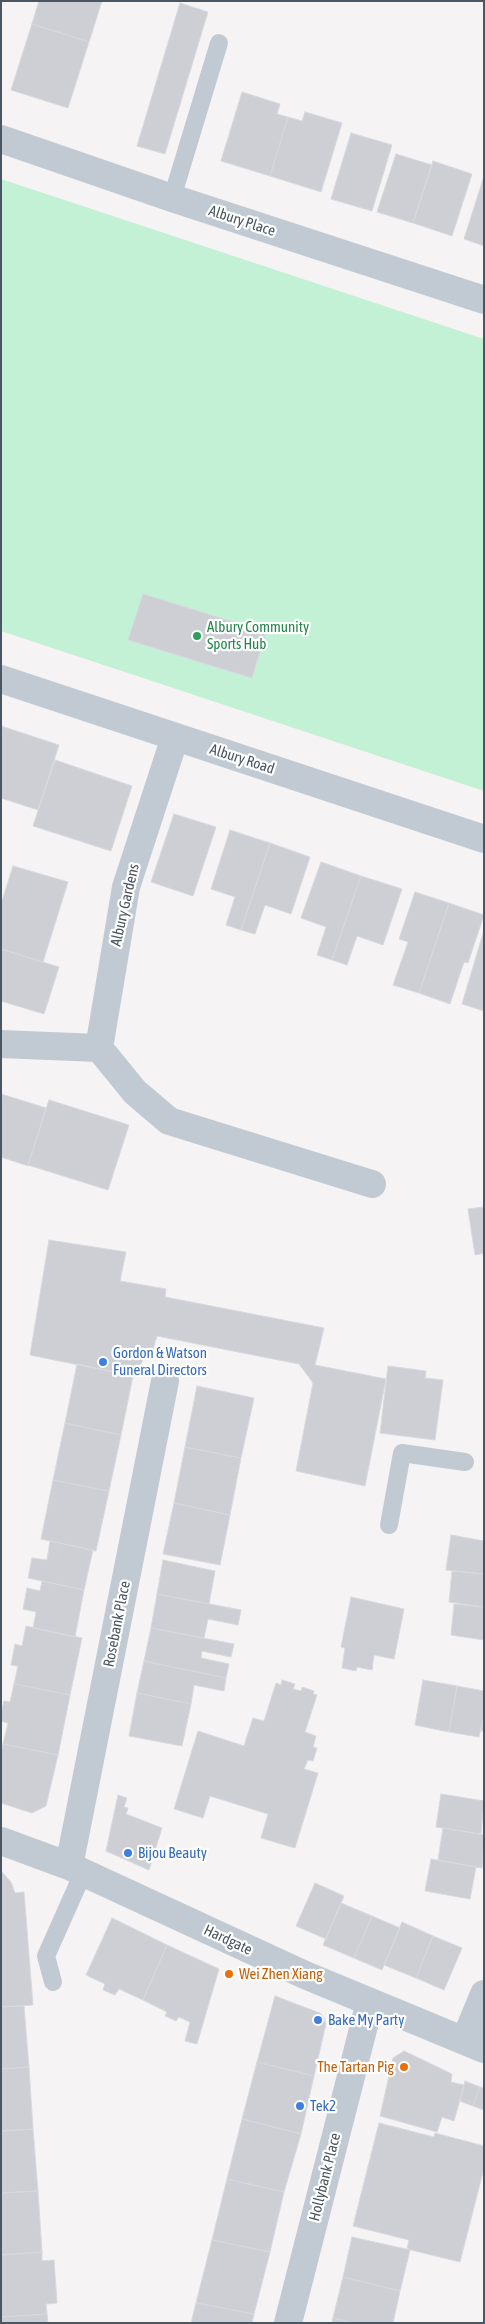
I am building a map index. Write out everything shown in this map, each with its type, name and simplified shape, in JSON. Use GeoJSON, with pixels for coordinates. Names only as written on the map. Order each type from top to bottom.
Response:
{"type":"FeatureCollection","features":[{"type":"Feature","properties":{"kind":"street","name":"Albury Place"},"geometry":{"type":"LineString","coordinates":[[1,139],[172,198],[484,300]]}},
{"type":"Feature","properties":{"kind":"street","name":"Albury Road"},"geometry":{"type":"LineString","coordinates":[[1,679],[484,839]]}},
{"type":"Feature","properties":{"kind":"street","name":"Albury Gardens"},"geometry":{"type":"LineString","coordinates":[[99,1048],[126,887],[174,737]]}},
{"type":"Feature","properties":{"kind":"street"},"geometry":{"type":"LineString","coordinates":[[1,1044],[99,1048],[136,1092],[169,1120],[372,1184]]}},
{"type":"Feature","properties":{"kind":"street","name":"Rosebank Place"},"geometry":{"type":"LineString","coordinates":[[76,1869],[165,1381]]}},
{"type":"Feature","properties":{"kind":"street","name":"Hardgate"},"geometry":{"type":"LineString","coordinates":[[1,1841],[76,1869],[304,1975],[474,2044]]}},
{"type":"Feature","properties":{"kind":"street"},"geometry":{"type":"LineString","coordinates":[[474,2044],[484,1994]]}},
{"type":"Feature","properties":{"kind":"street","name":"Hollybank Place"},"geometry":{"type":"LineString","coordinates":[[288,2323],[370,2002]]}},
{"type":"Feature","properties":{"kind":"lane"},"geometry":{"type":"LineString","coordinates":[[172,198],[219,43]]}},
{"type":"Feature","properties":{"kind":"lane"},"geometry":{"type":"LineString","coordinates":[[389,1525],[402,1453],[465,1462]]}},
{"type":"Feature","properties":{"kind":"lane"},"geometry":{"type":"LineString","coordinates":[[53,1982],[46,1956],[76,1869]]}},
{"type":"Feature","properties":{"kind":"green space"},"geometry":{"type":"Polygon","coordinates":[[[1,179],[484,339],[484,791],[1,631],[1,179]]]}},
{"type":"Feature","properties":{"kind":"building"},"geometry":{"type":"Polygon","coordinates":[[[39,1],[102,1],[89,42],[32,24],[39,1]]]}},
{"type":"Feature","properties":{"kind":"building"},"geometry":{"type":"Polygon","coordinates":[[[180,3],[208,12],[165,154],[137,146],[180,3]]]}},
{"type":"Feature","properties":{"kind":"building"},"geometry":{"type":"Polygon","coordinates":[[[32,24],[89,42],[68,108],[11,90],[32,24]]]}},
{"type":"Feature","properties":{"kind":"building"},"geometry":{"type":"Polygon","coordinates":[[[242,92],[280,104],[277,114],[288,117],[270,176],[221,161],[242,92]]]}},
{"type":"Feature","properties":{"kind":"building"},"geometry":{"type":"Polygon","coordinates":[[[305,112],[342,123],[321,192],[270,176],[288,117],[302,121],[305,112]]]}},
{"type":"Feature","properties":{"kind":"building"},"geometry":{"type":"Polygon","coordinates":[[[351,133],[392,145],[372,211],[331,199],[351,133]]]}},
{"type":"Feature","properties":{"kind":"building"},"geometry":{"type":"Polygon","coordinates":[[[396,154],[432,165],[413,223],[377,212],[396,154]]]}},
{"type":"Feature","properties":{"kind":"building"},"geometry":{"type":"Polygon","coordinates":[[[433,161],[472,174],[452,236],[413,223],[433,161]]]}},
{"type":"Feature","properties":{"kind":"building"},"geometry":{"type":"Polygon","coordinates":[[[484,176],[484,246],[464,239],[484,176]]]}},
{"type":"Feature","properties":{"kind":"building","name":"Albury Community Sports Hub"},"geometry":{"type":"Polygon","coordinates":[[[143,594],[266,632],[252,678],[128,640],[143,594]]]}},
{"type":"Feature","properties":{"kind":"building"},"geometry":{"type":"Polygon","coordinates":[[[1,726],[59,745],[38,810],[1,798],[1,726]]]}},
{"type":"Feature","properties":{"kind":"building"},"geometry":{"type":"Polygon","coordinates":[[[55,760],[132,786],[111,851],[33,826],[55,760]]]}},
{"type":"Feature","properties":{"kind":"building"},"geometry":{"type":"Polygon","coordinates":[[[174,814],[216,827],[193,896],[151,882],[174,814]]]}},
{"type":"Feature","properties":{"kind":"building"},"geometry":{"type":"Polygon","coordinates":[[[230,830],[270,843],[241,930],[226,925],[235,897],[211,889],[230,830]]]}},
{"type":"Feature","properties":{"kind":"building"},"geometry":{"type":"Polygon","coordinates":[[[270,843],[310,857],[291,914],[265,905],[255,934],[241,930],[270,843]]]}},
{"type":"Feature","properties":{"kind":"building"},"geometry":{"type":"Polygon","coordinates":[[[321,862],[361,876],[332,960],[317,955],[326,927],[301,918],[321,862]]]}},
{"type":"Feature","properties":{"kind":"building"},"geometry":{"type":"Polygon","coordinates":[[[13,866],[68,882],[43,962],[1,949],[1,904],[13,866]]]}},
{"type":"Feature","properties":{"kind":"building"},"geometry":{"type":"Polygon","coordinates":[[[361,876],[402,889],[383,945],[357,936],[347,965],[332,960],[361,876]]]}},
{"type":"Feature","properties":{"kind":"building"},"geometry":{"type":"Polygon","coordinates":[[[415,892],[449,903],[419,993],[393,985],[408,942],[399,939],[415,892]]]}},
{"type":"Feature","properties":{"kind":"building"},"geometry":{"type":"Polygon","coordinates":[[[449,903],[484,915],[468,963],[464,962],[450,1004],[419,993],[449,903]]]}},
{"type":"Feature","properties":{"kind":"building"},"geometry":{"type":"Polygon","coordinates":[[[484,930],[484,1011],[462,1004],[484,930]]]}},
{"type":"Feature","properties":{"kind":"building"},"geometry":{"type":"Polygon","coordinates":[[[1,949],[59,967],[44,1014],[1,1001],[1,949]]]}},
{"type":"Feature","properties":{"kind":"building"},"geometry":{"type":"Polygon","coordinates":[[[1,1094],[46,1108],[28,1166],[1,1157],[1,1094]]]}},
{"type":"Feature","properties":{"kind":"building"},"geometry":{"type":"Polygon","coordinates":[[[49,1100],[129,1125],[108,1190],[28,1165],[49,1100]]]}},
{"type":"Feature","properties":{"kind":"building"},"geometry":{"type":"Polygon","coordinates":[[[484,1207],[484,1253],[475,1255],[468,1209],[484,1207]]]}},
{"type":"Feature","properties":{"kind":"building","name":"Gordon & Watson Funeral Directors"},"geometry":{"type":"Polygon","coordinates":[[[49,1240],[126,1252],[120,1281],[166,1289],[165,1297],[324,1328],[315,1365],[386,1379],[365,1486],[296,1471],[313,1383],[299,1364],[157,1336],[150,1359],[145,1357],[133,1376],[30,1355],[49,1240]]]}},
{"type":"Feature","properties":{"kind":"building"},"geometry":{"type":"Polygon","coordinates":[[[77,1364],[133,1376],[121,1435],[65,1423],[77,1364]]]}},
{"type":"Feature","properties":{"kind":"building"},"geometry":{"type":"Polygon","coordinates":[[[388,1366],[426,1371],[425,1378],[443,1380],[435,1440],[380,1433],[388,1366]]]}},
{"type":"Feature","properties":{"kind":"building"},"geometry":{"type":"Polygon","coordinates":[[[197,1386],[254,1398],[241,1458],[185,1447],[197,1386]]]}},
{"type":"Feature","properties":{"kind":"building"},"geometry":{"type":"Polygon","coordinates":[[[65,1423],[121,1435],[109,1491],[53,1480],[65,1423]]]}},
{"type":"Feature","properties":{"kind":"building"},"geometry":{"type":"Polygon","coordinates":[[[185,1447],[241,1458],[230,1515],[174,1503],[185,1447]]]}},
{"type":"Feature","properties":{"kind":"building"},"geometry":{"type":"Polygon","coordinates":[[[53,1480],[109,1491],[96,1551],[41,1539],[53,1480]]]}},
{"type":"Feature","properties":{"kind":"building"},"geometry":{"type":"Polygon","coordinates":[[[174,1503],[230,1515],[220,1565],[163,1554],[174,1503]]]}},
{"type":"Feature","properties":{"kind":"building"},"geometry":{"type":"Polygon","coordinates":[[[451,1535],[484,1541],[484,1574],[446,1570],[451,1535]]]}},
{"type":"Feature","properties":{"kind":"building"},"geometry":{"type":"Polygon","coordinates":[[[50,1541],[93,1550],[84,1590],[28,1578],[32,1558],[47,1560],[50,1541]]]}},
{"type":"Feature","properties":{"kind":"building"},"geometry":{"type":"Polygon","coordinates":[[[163,1560],[215,1571],[209,1604],[157,1594],[163,1560]]]}},
{"type":"Feature","properties":{"kind":"building"},"geometry":{"type":"Polygon","coordinates":[[[452,1571],[484,1574],[484,1607],[449,1602],[452,1571]]]}},
{"type":"Feature","properties":{"kind":"building"},"geometry":{"type":"Polygon","coordinates":[[[42,1581],[84,1590],[75,1637],[33,1628],[36,1612],[23,1609],[27,1588],[40,1591],[42,1581]]]}},
{"type":"Feature","properties":{"kind":"building"},"geometry":{"type":"Polygon","coordinates":[[[157,1594],[241,1610],[238,1625],[208,1619],[204,1638],[151,1628],[157,1594]]]}},
{"type":"Feature","properties":{"kind":"building"},"geometry":{"type":"Polygon","coordinates":[[[351,1597],[404,1609],[394,1659],[374,1655],[372,1670],[357,1667],[356,1671],[342,1668],[345,1648],[341,1647],[351,1597]]]}},
{"type":"Feature","properties":{"kind":"building"},"geometry":{"type":"Polygon","coordinates":[[[454,1604],[484,1607],[484,1640],[451,1635],[454,1604]]]}},
{"type":"Feature","properties":{"kind":"building"},"geometry":{"type":"Polygon","coordinates":[[[26,1626],[82,1638],[70,1695],[14,1684],[18,1666],[11,1665],[15,1644],[22,1646],[26,1626]]]}},
{"type":"Feature","properties":{"kind":"building"},"geometry":{"type":"Polygon","coordinates":[[[151,1628],[234,1644],[231,1657],[202,1651],[201,1658],[229,1664],[226,1678],[144,1661],[151,1628]]]}},
{"type":"Feature","properties":{"kind":"building"},"geometry":{"type":"Polygon","coordinates":[[[144,1661],[226,1678],[224,1691],[194,1685],[191,1704],[137,1693],[144,1661]]]}},
{"type":"Feature","properties":{"kind":"building"},"geometry":{"type":"Polygon","coordinates":[[[282,1680],[295,1684],[293,1689],[301,1691],[302,1687],[314,1691],[313,1694],[317,1695],[305,1732],[316,1736],[313,1747],[317,1748],[313,1761],[308,1760],[304,1769],[318,1773],[295,1848],[261,1838],[268,1814],[210,1796],[203,1818],[174,1809],[198,1731],[244,1746],[253,1718],[264,1721],[276,1683],[281,1685],[282,1680]]]}},
{"type":"Feature","properties":{"kind":"building"},"geometry":{"type":"Polygon","coordinates":[[[423,1680],[457,1686],[449,1732],[415,1725],[423,1680]]]}},
{"type":"Feature","properties":{"kind":"building"},"geometry":{"type":"Polygon","coordinates":[[[14,1684],[70,1695],[58,1755],[3,1744],[8,1723],[1,1721],[1,1714],[4,1701],[10,1702],[14,1684]]]}},
{"type":"Feature","properties":{"kind":"building"},"geometry":{"type":"Polygon","coordinates":[[[457,1686],[484,1691],[484,1715],[479,1737],[449,1732],[457,1686]]]}},
{"type":"Feature","properties":{"kind":"building"},"geometry":{"type":"Polygon","coordinates":[[[137,1693],[191,1704],[182,1746],[129,1736],[137,1693]]]}},
{"type":"Feature","properties":{"kind":"building"},"geometry":{"type":"Polygon","coordinates":[[[484,1715],[484,1731],[481,1731],[484,1715]]]}},
{"type":"Feature","properties":{"kind":"building"},"geometry":{"type":"Polygon","coordinates":[[[3,1744],[58,1755],[46,1806],[32,1813],[1,1803],[1,1750],[3,1744]]]}},
{"type":"Feature","properties":{"kind":"building"},"geometry":{"type":"Polygon","coordinates":[[[441,1794],[484,1801],[481,1834],[436,1827],[441,1794]]]}},
{"type":"Feature","properties":{"kind":"building"},"geometry":{"type":"Polygon","coordinates":[[[118,1795],[127,1798],[124,1807],[128,1808],[126,1814],[162,1828],[149,1870],[106,1851],[118,1795]]]}},
{"type":"Feature","properties":{"kind":"building"},"geometry":{"type":"Polygon","coordinates":[[[443,1828],[484,1835],[482,1868],[438,1860],[443,1828]]]}},
{"type":"Feature","properties":{"kind":"building"},"geometry":{"type":"Polygon","coordinates":[[[431,1859],[476,1867],[470,1899],[425,1891],[431,1859]]]}},
{"type":"Feature","properties":{"kind":"building"},"geometry":{"type":"Polygon","coordinates":[[[1,1871],[11,1882],[15,1893],[24,1892],[33,2005],[1,2007],[1,1871]]]}},
{"type":"Feature","properties":{"kind":"building"},"geometry":{"type":"Polygon","coordinates":[[[315,1883],[344,1896],[326,1939],[296,1926],[315,1883]]]}},
{"type":"Feature","properties":{"kind":"building"},"geometry":{"type":"Polygon","coordinates":[[[341,1903],[372,1916],[354,1958],[323,1945],[341,1903]]]}},
{"type":"Feature","properties":{"kind":"building"},"geometry":{"type":"Polygon","coordinates":[[[372,1916],[400,1928],[382,1970],[354,1958],[372,1916]]]}},
{"type":"Feature","properties":{"kind":"building"},"geometry":{"type":"Polygon","coordinates":[[[112,1918],[167,1945],[143,2000],[119,1989],[115,1995],[103,1990],[105,1984],[86,1975],[112,1918]]]}},
{"type":"Feature","properties":{"kind":"building"},"geometry":{"type":"Polygon","coordinates":[[[402,1922],[433,1936],[416,1978],[384,1965],[402,1922]]]}},
{"type":"Feature","properties":{"kind":"building"},"geometry":{"type":"Polygon","coordinates":[[[433,1936],[462,1948],[444,1990],[416,1978],[433,1936]]]}},
{"type":"Feature","properties":{"kind":"building"},"geometry":{"type":"Polygon","coordinates":[[[167,1945],[219,1969],[197,2044],[185,2041],[190,2022],[179,2017],[176,2021],[165,2016],[167,2012],[143,2000],[167,1945]]]}},
{"type":"Feature","properties":{"kind":"building"},"geometry":{"type":"Polygon","coordinates":[[[275,1996],[320,2013],[324,2018],[326,2024],[314,2076],[257,2062],[275,1996]]]}},
{"type":"Feature","properties":{"kind":"building"},"geometry":{"type":"Polygon","coordinates":[[[24,2006],[29,2067],[1,2069],[1,2007],[24,2006]]]}},
{"type":"Feature","properties":{"kind":"building"},"geometry":{"type":"Polygon","coordinates":[[[404,2051],[452,2074],[451,2082],[464,2085],[454,2121],[442,2117],[437,2132],[380,2116],[393,2058],[404,2051]]]}},
{"type":"Feature","properties":{"kind":"building"},"geometry":{"type":"Polygon","coordinates":[[[257,2062],[314,2076],[301,2134],[242,2119],[257,2062]]]}},
{"type":"Feature","properties":{"kind":"building"},"geometry":{"type":"Polygon","coordinates":[[[29,2067],[33,2129],[1,2131],[1,2069],[29,2067]]]}},
{"type":"Feature","properties":{"kind":"building"},"geometry":{"type":"Polygon","coordinates":[[[465,2081],[480,2087],[473,2106],[460,2101],[465,2081]]]}},
{"type":"Feature","properties":{"kind":"building"},"geometry":{"type":"Polygon","coordinates":[[[480,2087],[484,2088],[484,2110],[473,2106],[480,2087]]]}},
{"type":"Feature","properties":{"kind":"building"},"geometry":{"type":"Polygon","coordinates":[[[242,2119],[301,2134],[284,2192],[227,2179],[242,2119]]]}},
{"type":"Feature","properties":{"kind":"building"},"geometry":{"type":"Polygon","coordinates":[[[379,2123],[434,2137],[435,2133],[484,2146],[484,2168],[460,2262],[407,2249],[409,2240],[353,2226],[379,2123]]]}},
{"type":"Feature","properties":{"kind":"building"},"geometry":{"type":"Polygon","coordinates":[[[33,2129],[38,2191],[1,2193],[1,2131],[33,2129]]]}},
{"type":"Feature","properties":{"kind":"building"},"geometry":{"type":"Polygon","coordinates":[[[227,2179],[284,2192],[270,2252],[212,2240],[227,2179]]]}},
{"type":"Feature","properties":{"kind":"building"},"geometry":{"type":"Polygon","coordinates":[[[38,2191],[42,2252],[1,2255],[1,2193],[38,2191]]]}},
{"type":"Feature","properties":{"kind":"building"},"geometry":{"type":"Polygon","coordinates":[[[352,2237],[410,2250],[400,2291],[343,2277],[352,2237]]]}},
{"type":"Feature","properties":{"kind":"building"},"geometry":{"type":"Polygon","coordinates":[[[212,2240],[270,2252],[254,2314],[196,2303],[212,2240]]]}},
{"type":"Feature","properties":{"kind":"building"},"geometry":{"type":"Polygon","coordinates":[[[42,2252],[42,2261],[54,2260],[57,2303],[46,2304],[47,2314],[1,2317],[1,2255],[42,2252]]]}},
{"type":"Feature","properties":{"kind":"building"},"geometry":{"type":"Polygon","coordinates":[[[343,2277],[400,2291],[393,2323],[352,2323],[333,2318],[343,2277]]]}},
{"type":"Feature","properties":{"kind":"building"},"geometry":{"type":"Polygon","coordinates":[[[196,2303],[254,2314],[252,2323],[191,2323],[196,2303]]]}},
{"type":"Feature","properties":{"kind":"building"},"geometry":{"type":"Polygon","coordinates":[[[47,2314],[48,2323],[1,2323],[1,2317],[47,2314]]]}},
{"type":"Feature","properties":{"kind":"building"},"geometry":{"type":"Polygon","coordinates":[[[333,2318],[352,2323],[332,2323],[333,2318]]]}},
{"type":"Feature","properties":{"kind":"place","name":"Albury Community Sports Hub"},"geometry":{"type":"Point","coordinates":[197,636]}},
{"type":"Feature","properties":{"kind":"place","name":"Gordon & Watson Funeral Directors"},"geometry":{"type":"Point","coordinates":[103,1362]}},
{"type":"Feature","properties":{"kind":"place","name":"Bijou Beauty"},"geometry":{"type":"Point","coordinates":[128,1853]}},
{"type":"Feature","properties":{"kind":"place","name":"Wei Zhen Xiang"},"geometry":{"type":"Point","coordinates":[229,1974]}},
{"type":"Feature","properties":{"kind":"place","name":"Bake My Party"},"geometry":{"type":"Point","coordinates":[318,2020]}},
{"type":"Feature","properties":{"kind":"place","name":"The Tartan Pig"},"geometry":{"type":"Point","coordinates":[404,2067]}},
{"type":"Feature","properties":{"kind":"place","name":"Tek2"},"geometry":{"type":"Point","coordinates":[300,2106]}}]}
